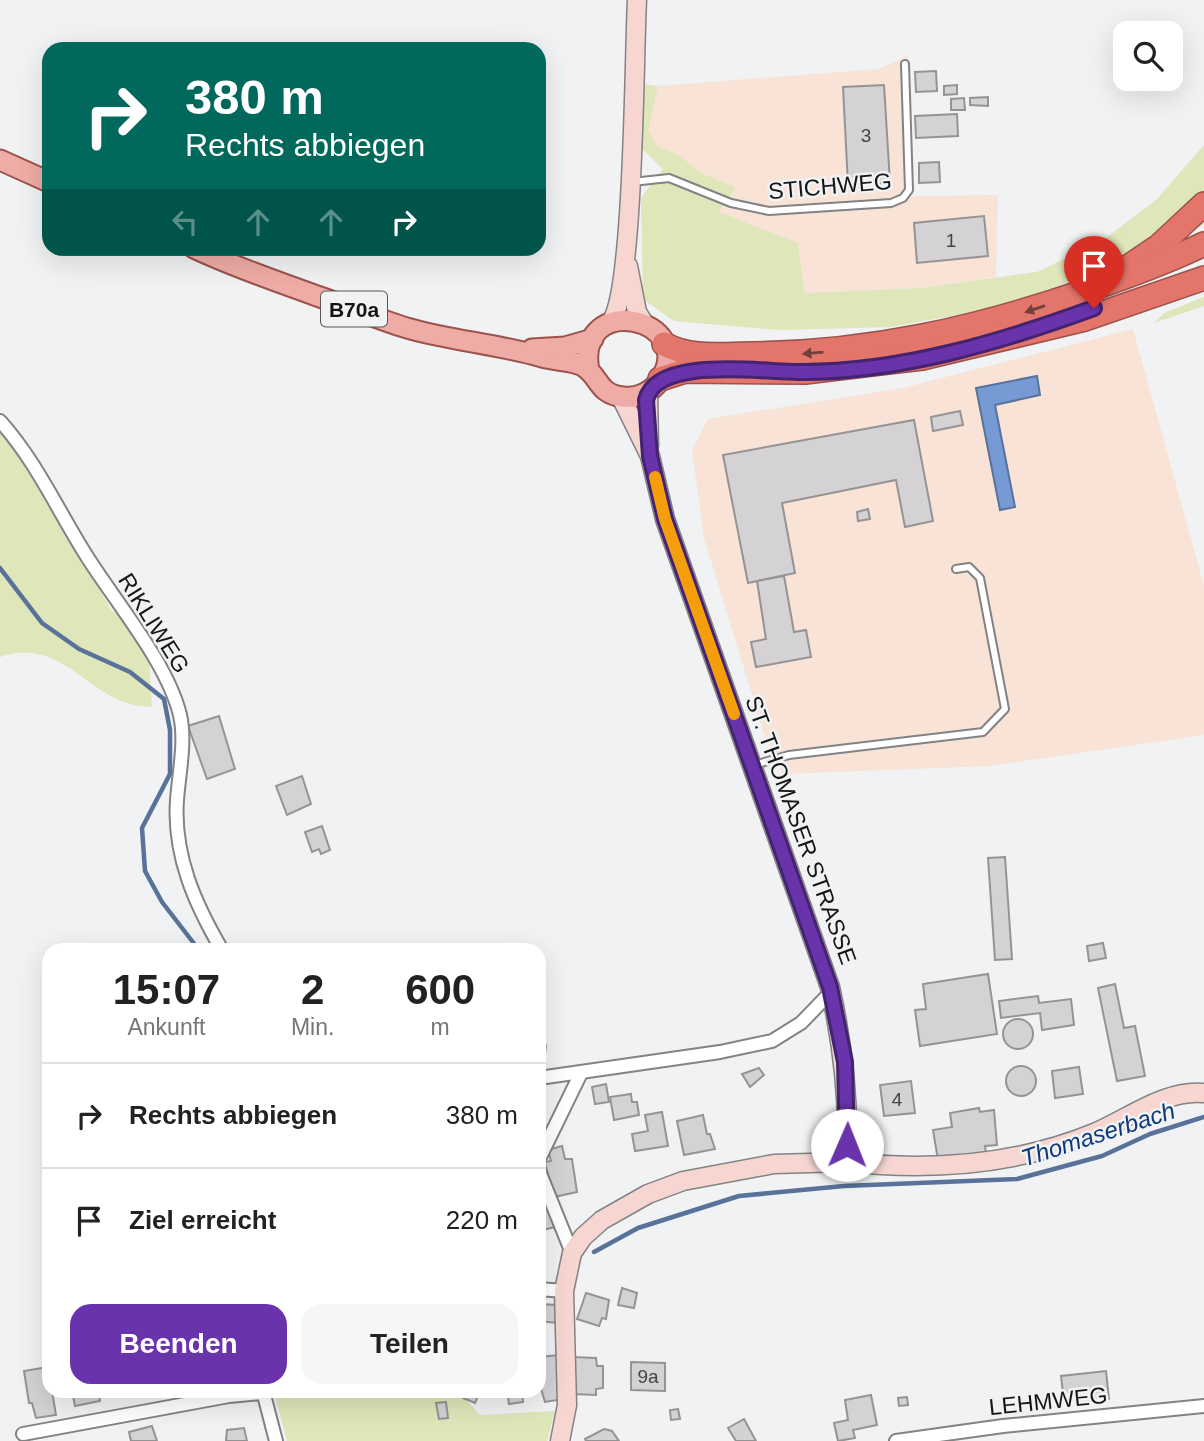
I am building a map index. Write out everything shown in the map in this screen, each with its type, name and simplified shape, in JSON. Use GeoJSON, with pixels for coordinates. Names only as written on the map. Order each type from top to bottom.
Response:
{"type":"FeatureCollection","features":[{"type":"Feature","properties":{"kind":"highway"},"geometry":{"type":"LineString","coordinates":[[1100,286],[1159,246],[1204,204]]}},
{"type":"Feature","properties":{"kind":"highway"},"geometry":{"type":"LineString","coordinates":[[664,344],[691,355],[807,354],[880,345],[1009,317],[1163,264],[1204,244]]}},
{"type":"Feature","properties":{"kind":"highway"},"geometry":{"type":"LineString","coordinates":[[1025,334],[1204,262]]}},
{"type":"Feature","properties":{"kind":"highway"},"geometry":{"type":"LineString","coordinates":[[654,385],[685,371],[806,372],[922,358],[1085,319],[1204,278]]}},
{"type":"Feature","properties":{"kind":"main road"},"geometry":{"type":"LineString","coordinates":[[521,350],[565,346],[593,339],[619,312],[626,259],[637,0]]}},
{"type":"Feature","properties":{"kind":"main road"},"geometry":{"type":"LineString","coordinates":[[0,160],[42,179]]}},
{"type":"Feature","properties":{"kind":"main road","name":"B70a"},"geometry":{"type":"LineString","coordinates":[[215,256],[406,328],[465,342],[521,350]]}},
{"type":"Feature","properties":{"kind":"main road"},"geometry":{"type":"LineString","coordinates":[[521,350],[581,365],[590,371],[605,391],[621,397],[635,397],[654,385],[666,362],[664,344],[637,312],[626,259]]}},
{"type":"Feature","properties":{"kind":"main road"},"geometry":{"type":"LineString","coordinates":[[611,322],[632,319],[643,322]]}},
{"type":"Feature","properties":{"kind":"main road"},"geometry":{"type":"LineString","coordinates":[[590,371],[587,360],[593,339]]}},
{"type":"Feature","properties":{"kind":"main road","name":"ST. THOMASER STRASSE"},"geometry":{"type":"LineString","coordinates":[[654,385],[646,400],[650,456],[665,519],[831,992],[845,1062],[848,1129],[846,1162]]}},
{"type":"Feature","properties":{"kind":"main road","name":"ST. THOMASER STRASSE"},"geometry":{"type":"LineString","coordinates":[[621,397],[650,456]]}},
{"type":"Feature","properties":{"kind":"main road"},"geometry":{"type":"LineString","coordinates":[[560,1441],[567,1405],[564,1291],[572,1253],[583,1237],[602,1220],[648,1194],[683,1181],[774,1164],[846,1162],[924,1168],[1019,1157],[1094,1134],[1157,1102],[1204,1093]]}},
{"type":"Feature","properties":{"kind":"street","name":"RIKLIWEG"},"geometry":{"type":"LineString","coordinates":[[0,421],[26,450],[85,553],[169,679],[181,718],[177,803],[184,874],[200,913],[218,943]]}},
{"type":"Feature","properties":{"kind":"street"},"geometry":{"type":"LineString","coordinates":[[546,1078],[720,1052],[772,1041],[801,1023],[831,992]]}},
{"type":"Feature","properties":{"kind":"street"},"geometry":{"type":"LineString","coordinates":[[546,1145],[581,1073]]}},
{"type":"Feature","properties":{"kind":"street"},"geometry":{"type":"LineString","coordinates":[[546,1188],[572,1253]]}},
{"type":"Feature","properties":{"kind":"street"},"geometry":{"type":"LineString","coordinates":[[546,1290],[564,1291]]}},
{"type":"Feature","properties":{"kind":"street"},"geometry":{"type":"LineString","coordinates":[[23,1434],[218,1398]]}},
{"type":"Feature","properties":{"kind":"street"},"geometry":{"type":"LineString","coordinates":[[264,1398],[276,1441]]}},
{"type":"Feature","properties":{"kind":"street","name":"LEHMWEG"},"geometry":{"type":"LineString","coordinates":[[896,1441],[1003,1426],[1204,1406]]}},
{"type":"Feature","properties":{"kind":"lane","name":"STICHWEG"},"geometry":{"type":"LineString","coordinates":[[629,183],[669,178],[731,203],[769,211],[891,203],[903,198],[909,190],[905,64]]}},
{"type":"Feature","properties":{"kind":"lane"},"geometry":{"type":"LineString","coordinates":[[752,766],[789,755],[983,732],[1005,709],[980,578],[969,567],[956,569]]}},
{"type":"Feature","properties":{"kind":"shaded area"},"geometry":{"type":"Polygon","coordinates":[[[908,56],[911,196],[998,195],[996,277],[920,288],[803,293],[798,243],[718,212],[736,187],[703,174],[680,156],[657,147],[648,131],[658,86],[879,69],[908,56]]]}},
{"type":"Feature","properties":{"kind":"shaded area"},"geometry":{"type":"Polygon","coordinates":[[[1133,329],[1204,586],[1204,735],[988,766],[783,774],[766,740],[704,538],[692,450],[708,419],[903,388],[1133,329]]]}},
{"type":"Feature","properties":{"kind":"green space"},"geometry":{"type":"Polygon","coordinates":[[[643,84],[658,86],[648,131],[657,146],[680,156],[703,174],[736,187],[719,212],[798,243],[804,293],[920,288],[1037,272],[1103,240],[1156,200],[1204,145],[1204,225],[1013,305],[891,327],[778,330],[674,321],[643,299],[641,198],[663,169],[640,147],[643,84]]]}},
{"type":"Feature","properties":{"kind":"green space"},"geometry":{"type":"Polygon","coordinates":[[[1204,297],[1204,306],[1154,323],[1164,313],[1204,297]]]}},
{"type":"Feature","properties":{"kind":"green space"},"geometry":{"type":"Polygon","coordinates":[[[0,433],[18,453],[112,611],[147,628],[152,707],[130,704],[113,697],[54,659],[38,654],[20,653],[0,657],[0,433]]]}},
{"type":"Feature","properties":{"kind":"green space"},"geometry":{"type":"Polygon","coordinates":[[[275,1398],[464,1398],[480,1415],[555,1411],[547,1441],[287,1441],[275,1398]]]}},
{"type":"Feature","properties":{"kind":"water"},"geometry":{"type":"Polygon","coordinates":[[[1037,376],[1040,395],[995,405],[1015,507],[1000,510],[976,388],[1037,376]]]}},
{"type":"Feature","properties":{"kind":"building"},"geometry":{"type":"Polygon","coordinates":[[[936,71],[937,91],[916,92],[915,72],[936,71]]]}},
{"type":"Feature","properties":{"kind":"building"},"geometry":{"type":"Polygon","coordinates":[[[884,85],[890,183],[848,185],[843,87],[884,85]]]}},
{"type":"Feature","properties":{"kind":"building"},"geometry":{"type":"Polygon","coordinates":[[[957,85],[957,94],[944,95],[944,86],[957,85]]]}},
{"type":"Feature","properties":{"kind":"building"},"geometry":{"type":"Polygon","coordinates":[[[988,97],[988,106],[970,105],[970,98],[988,97]]]}},
{"type":"Feature","properties":{"kind":"building"},"geometry":{"type":"Polygon","coordinates":[[[964,98],[965,110],[951,110],[951,99],[964,98]]]}},
{"type":"Feature","properties":{"kind":"building"},"geometry":{"type":"Polygon","coordinates":[[[957,114],[958,136],[916,138],[915,116],[957,114]]]}},
{"type":"Feature","properties":{"kind":"building"},"geometry":{"type":"Polygon","coordinates":[[[939,162],[940,182],[919,183],[919,163],[939,162]]]}},
{"type":"Feature","properties":{"kind":"building"},"geometry":{"type":"Polygon","coordinates":[[[984,216],[988,256],[917,263],[914,223],[984,216]]]}},
{"type":"Feature","properties":{"kind":"building"},"geometry":{"type":"Polygon","coordinates":[[[960,411],[963,425],[933,431],[931,417],[960,411]]]}},
{"type":"Feature","properties":{"kind":"building"},"geometry":{"type":"Polygon","coordinates":[[[914,420],[933,521],[905,527],[896,480],[782,503],[795,573],[748,583],[723,455],[914,420]]]}},
{"type":"Feature","properties":{"kind":"building"},"geometry":{"type":"Polygon","coordinates":[[[868,509],[870,519],[858,521],[857,512],[868,509]]]}},
{"type":"Feature","properties":{"kind":"building"},"geometry":{"type":"Polygon","coordinates":[[[784,576],[794,632],[806,630],[811,657],[756,667],[751,642],[766,639],[757,581],[784,576]]]}},
{"type":"Feature","properties":{"kind":"building"},"geometry":{"type":"Polygon","coordinates":[[[219,716],[235,769],[207,779],[188,726],[219,716]]]}},
{"type":"Feature","properties":{"kind":"building"},"geometry":{"type":"Polygon","coordinates":[[[302,776],[311,804],[287,815],[276,786],[302,776]]]}},
{"type":"Feature","properties":{"kind":"building"},"geometry":{"type":"Polygon","coordinates":[[[322,826],[330,850],[321,854],[319,849],[312,852],[305,832],[322,826]]]}},
{"type":"Feature","properties":{"kind":"building"},"geometry":{"type":"Polygon","coordinates":[[[1005,857],[1012,959],[995,960],[988,858],[1005,857]]]}},
{"type":"Feature","properties":{"kind":"building"},"geometry":{"type":"Polygon","coordinates":[[[1103,943],[1106,958],[1089,961],[1087,946],[1103,943]]]}},
{"type":"Feature","properties":{"kind":"building"},"geometry":{"type":"Polygon","coordinates":[[[988,974],[997,1034],[920,1046],[915,1010],[926,1009],[923,984],[988,974]]]}},
{"type":"Feature","properties":{"kind":"building"},"geometry":{"type":"Polygon","coordinates":[[[1115,984],[1124,1028],[1135,1026],[1145,1076],[1117,1081],[1098,988],[1115,984]]]}},
{"type":"Feature","properties":{"kind":"building"},"geometry":{"type":"Polygon","coordinates":[[[1038,996],[1039,1003],[1071,999],[1074,1025],[1042,1030],[1040,1013],[1001,1018],[999,1001],[1038,996]]]}},
{"type":"Feature","properties":{"kind":"building"},"geometry":{"type":"Polygon","coordinates":[[[1018,1019],[1029,1023],[1033,1034],[1029,1045],[1018,1049],[1007,1045],[1003,1034],[1007,1023],[1018,1019]]]}},
{"type":"Feature","properties":{"kind":"building"},"geometry":{"type":"Polygon","coordinates":[[[1021,1066],[1032,1070],[1036,1081],[1032,1092],[1021,1096],[1010,1092],[1006,1081],[1010,1070],[1021,1066]]]}},
{"type":"Feature","properties":{"kind":"building"},"geometry":{"type":"Polygon","coordinates":[[[1079,1067],[1083,1094],[1055,1098],[1052,1071],[1079,1067]]]}},
{"type":"Feature","properties":{"kind":"building"},"geometry":{"type":"Polygon","coordinates":[[[759,1068],[764,1075],[750,1087],[742,1074],[759,1068]]]}},
{"type":"Feature","properties":{"kind":"building"},"geometry":{"type":"Polygon","coordinates":[[[911,1081],[915,1113],[884,1116],[880,1085],[911,1081]]]}},
{"type":"Feature","properties":{"kind":"building"},"geometry":{"type":"Polygon","coordinates":[[[606,1084],[609,1102],[595,1104],[592,1087],[606,1084]]]}},
{"type":"Feature","properties":{"kind":"building"},"geometry":{"type":"Polygon","coordinates":[[[631,1094],[632,1102],[637,1102],[639,1115],[614,1120],[610,1097],[631,1094]]]}},
{"type":"Feature","properties":{"kind":"building"},"geometry":{"type":"Polygon","coordinates":[[[979,1108],[980,1112],[994,1110],[997,1145],[985,1146],[986,1153],[938,1160],[933,1130],[952,1127],[950,1113],[979,1108]]]}},
{"type":"Feature","properties":{"kind":"building"},"geometry":{"type":"Polygon","coordinates":[[[662,1112],[668,1146],[635,1151],[632,1134],[648,1131],[645,1115],[662,1112]]]}},
{"type":"Feature","properties":{"kind":"building"},"geometry":{"type":"Polygon","coordinates":[[[703,1115],[707,1134],[710,1134],[715,1149],[684,1155],[677,1121],[703,1115]]]}},
{"type":"Feature","properties":{"kind":"building"},"geometry":{"type":"Polygon","coordinates":[[[562,1146],[565,1159],[572,1159],[577,1192],[554,1197],[546,1180],[549,1180],[546,1162],[551,1161],[548,1150],[562,1146]]]}},
{"type":"Feature","properties":{"kind":"building"},"geometry":{"type":"Polygon","coordinates":[[[546,1207],[555,1227],[546,1229],[546,1207]]]}},
{"type":"Feature","properties":{"kind":"building"},"geometry":{"type":"Polygon","coordinates":[[[622,1288],[637,1293],[634,1308],[618,1305],[622,1288]]]}},
{"type":"Feature","properties":{"kind":"building"},"geometry":{"type":"Polygon","coordinates":[[[586,1293],[609,1300],[606,1319],[602,1318],[599,1326],[577,1319],[586,1293]]]}},
{"type":"Feature","properties":{"kind":"building"},"geometry":{"type":"Polygon","coordinates":[[[546,1304],[558,1305],[557,1323],[546,1322],[546,1304]]]}},
{"type":"Feature","properties":{"kind":"building"},"geometry":{"type":"Polygon","coordinates":[[[559,1355],[564,1399],[545,1402],[546,1356],[559,1355]]]}},
{"type":"Feature","properties":{"kind":"building"},"geometry":{"type":"Polygon","coordinates":[[[572,1357],[596,1358],[597,1366],[603,1366],[603,1388],[596,1389],[596,1395],[573,1394],[572,1357]]]}},
{"type":"Feature","properties":{"kind":"building"},"geometry":{"type":"Polygon","coordinates":[[[631,1362],[665,1363],[665,1391],[631,1390],[631,1362]]]}},
{"type":"Feature","properties":{"kind":"building"},"geometry":{"type":"Polygon","coordinates":[[[42,1368],[42,1398],[53,1398],[56,1415],[36,1418],[32,1403],[29,1403],[24,1371],[42,1368]]]}},
{"type":"Feature","properties":{"kind":"building"},"geometry":{"type":"Polygon","coordinates":[[[1106,1371],[1109,1399],[1079,1403],[1079,1399],[1064,1401],[1061,1376],[1106,1371]]]}},
{"type":"Feature","properties":{"kind":"building"},"geometry":{"type":"Polygon","coordinates":[[[871,1395],[877,1425],[853,1430],[855,1438],[838,1441],[834,1423],[848,1420],[845,1400],[871,1395]]]}},
{"type":"Feature","properties":{"kind":"building"},"geometry":{"type":"Polygon","coordinates":[[[907,1397],[908,1405],[899,1406],[898,1398],[907,1397]]]}},
{"type":"Feature","properties":{"kind":"building"},"geometry":{"type":"Polygon","coordinates":[[[73,1398],[100,1398],[100,1401],[75,1406],[73,1398]]]}},
{"type":"Feature","properties":{"kind":"building"},"geometry":{"type":"Polygon","coordinates":[[[463,1398],[477,1398],[475,1403],[463,1398]]]}},
{"type":"Feature","properties":{"kind":"building"},"geometry":{"type":"Polygon","coordinates":[[[508,1398],[523,1398],[523,1402],[509,1404],[508,1398]]]}},
{"type":"Feature","properties":{"kind":"building"},"geometry":{"type":"Polygon","coordinates":[[[446,1402],[448,1418],[439,1419],[436,1403],[446,1402]]]}},
{"type":"Feature","properties":{"kind":"building"},"geometry":{"type":"Polygon","coordinates":[[[678,1409],[680,1419],[671,1420],[670,1410],[678,1409]]]}},
{"type":"Feature","properties":{"kind":"building"},"geometry":{"type":"Polygon","coordinates":[[[744,1419],[756,1441],[736,1441],[728,1428],[744,1419]]]}},
{"type":"Feature","properties":{"kind":"building"},"geometry":{"type":"Polygon","coordinates":[[[152,1426],[157,1441],[131,1441],[129,1432],[152,1426]]]}},
{"type":"Feature","properties":{"kind":"building"},"geometry":{"type":"Polygon","coordinates":[[[244,1428],[247,1441],[226,1441],[227,1430],[244,1428]]]}},
{"type":"Feature","properties":{"kind":"building"},"geometry":{"type":"Polygon","coordinates":[[[604,1429],[612,1431],[619,1441],[586,1441],[585,1439],[604,1429]]]}},
{"type":"Feature","properties":{"kind":"waterway","name":"Thomaserbach"},"geometry":{"type":"LineString","coordinates":[[0,568],[42,623],[79,649],[130,672],[164,699],[170,730],[170,774],[142,828],[145,871],[162,902],[194,943]]}},
{"type":"Feature","properties":{"kind":"waterway","name":"Thomaserbach"},"geometry":{"type":"LineString","coordinates":[[594,1252],[638,1228],[739,1196],[844,1186],[1017,1179],[1102,1156],[1150,1134],[1204,1117]]}},
{"type":"Feature","properties":{"kind":"slow traffic"},"geometry":{"type":"LineString","coordinates":[[655,477],[665,519],[734,714]]}},
{"type":"Feature","properties":{"kind":"route"},"geometry":{"type":"LineString","coordinates":[[847,1145],[845,1062],[841,1028],[818,951],[665,519],[650,456],[646,400],[648,391],[660,379],[685,371],[806,372],[922,358],[1025,334],[1094,308]]}}]}
